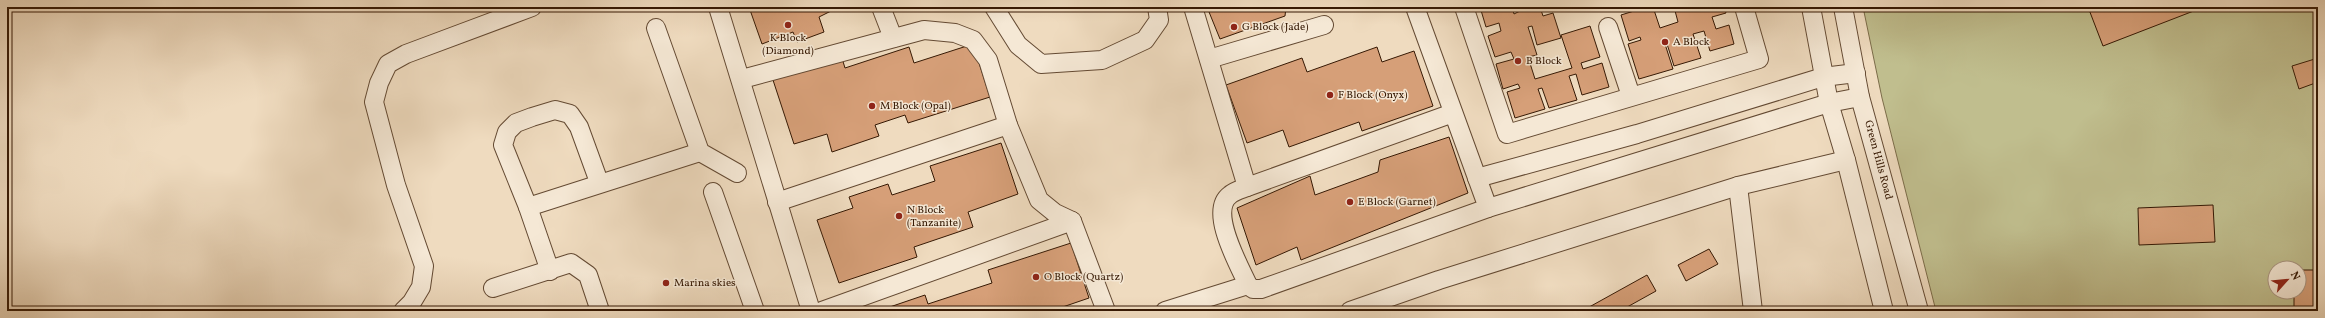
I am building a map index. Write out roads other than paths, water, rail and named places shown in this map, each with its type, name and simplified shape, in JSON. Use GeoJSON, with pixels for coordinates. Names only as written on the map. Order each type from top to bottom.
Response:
{"type":"FeatureCollection","features":[{"type":"Feature","properties":{"kind":"street"},"geometry":{"type":"LineString","coordinates":[[403,311],[412,302],[421,287],[424,266],[396,185],[374,102],[379,83],[388,64],[406,54],[532,7]]}},
{"type":"Feature","properties":{"kind":"street"},"geometry":{"type":"LineString","coordinates":[[718,7],[742,79],[810,311]]}},
{"type":"Feature","properties":{"kind":"street"},"geometry":{"type":"LineString","coordinates":[[881,7],[893,38]]}},
{"type":"Feature","properties":{"kind":"street"},"geometry":{"type":"LineString","coordinates":[[994,7],[1018,45],[1041,64],[1102,60],[1145,40],[1159,20],[1157,7]]}},
{"type":"Feature","properties":{"kind":"street"},"geometry":{"type":"LineString","coordinates":[[1193,7],[1247,187]]}},
{"type":"Feature","properties":{"kind":"street"},"geometry":{"type":"LineString","coordinates":[[1415,7],[1488,208]]}},
{"type":"Feature","properties":{"kind":"street"},"geometry":{"type":"LineString","coordinates":[[1464,7],[1507,134],[1759,58],[1744,7]]}},
{"type":"Feature","properties":{"kind":"street"},"geometry":{"type":"LineString","coordinates":[[1811,7],[1828,103],[1846,160],[1884,311]]}},
{"type":"Feature","properties":{"kind":"street","name":"Green Hills Road"},"geometry":{"type":"LineString","coordinates":[[1843,7],[1860,97],[1919,311]]}},
{"type":"Feature","properties":{"kind":"street"},"geometry":{"type":"LineString","coordinates":[[1209,59],[1324,24]]}},
{"type":"Feature","properties":{"kind":"street"},"geometry":{"type":"LineString","coordinates":[[1608,27],[1631,96]]}},
{"type":"Feature","properties":{"kind":"street"},"geometry":{"type":"LineString","coordinates":[[656,28],[700,152],[737,173]]}},
{"type":"Feature","properties":{"kind":"street"},"geometry":{"type":"LineString","coordinates":[[742,79],[924,30],[955,33],[973,40],[988,60],[1008,125],[1039,200],[1055,213],[1072,221],[1106,311]]}},
{"type":"Feature","properties":{"kind":"street"},"geometry":{"type":"LineString","coordinates":[[1477,178],[1637,134],[1823,77],[1856,73]]}},
{"type":"Feature","properties":{"kind":"street"},"geometry":{"type":"LineString","coordinates":[[1453,113],[1247,187],[1229,195],[1222,207],[1222,222],[1248,285],[1253,290],[1260,289],[1488,208],[1828,103],[1860,97]]}},
{"type":"Feature","properties":{"kind":"street"},"geometry":{"type":"LineString","coordinates":[[550,270],[528,206],[503,145],[507,132],[516,124],[555,110],[570,114],[579,127],[599,182]]}},
{"type":"Feature","properties":{"kind":"street"},"geometry":{"type":"LineString","coordinates":[[777,202],[1008,125]]}},
{"type":"Feature","properties":{"kind":"street"},"geometry":{"type":"LineString","coordinates":[[1637,134],[1646,160]]}},
{"type":"Feature","properties":{"kind":"street"},"geometry":{"type":"LineString","coordinates":[[528,206],[599,182],[700,152]]}},
{"type":"Feature","properties":{"kind":"street"},"geometry":{"type":"LineString","coordinates":[[1350,311],[1439,280],[1738,186],[1846,160]]}},
{"type":"Feature","properties":{"kind":"street"},"geometry":{"type":"LineString","coordinates":[[1738,186],[1753,311]]}},
{"type":"Feature","properties":{"kind":"street"},"geometry":{"type":"LineString","coordinates":[[713,192],[755,311]]}},
{"type":"Feature","properties":{"kind":"street"},"geometry":{"type":"LineString","coordinates":[[822,311],[1072,221]]}},
{"type":"Feature","properties":{"kind":"street"},"geometry":{"type":"LineString","coordinates":[[493,288],[571,263],[580,268],[588,276],[600,311]]}},
{"type":"Feature","properties":{"kind":"street"},"geometry":{"type":"LineString","coordinates":[[1165,311],[1248,285]]}},
{"type":"Feature","properties":{"kind":"place","name":"K Block (Diamond)"},"geometry":{"type":"Point","coordinates":[788,25]}},
{"type":"Feature","properties":{"kind":"place","name":"G Block (Jade)"},"geometry":{"type":"Point","coordinates":[1234,27]}},
{"type":"Feature","properties":{"kind":"place","name":"A Block"},"geometry":{"type":"Point","coordinates":[1665,42]}},
{"type":"Feature","properties":{"kind":"place","name":"B Block"},"geometry":{"type":"Point","coordinates":[1518,61]}},
{"type":"Feature","properties":{"kind":"place","name":"F Block (Onyx)"},"geometry":{"type":"Point","coordinates":[1330,95]}},
{"type":"Feature","properties":{"kind":"place","name":"M Block (Opal)"},"geometry":{"type":"Point","coordinates":[872,106]}},
{"type":"Feature","properties":{"kind":"place","name":"E Block (Garnet)"},"geometry":{"type":"Point","coordinates":[1350,202]}},
{"type":"Feature","properties":{"kind":"place","name":"N Block (Tanzanite)"},"geometry":{"type":"Point","coordinates":[899,216]}},
{"type":"Feature","properties":{"kind":"place","name":"O Block (Quartz)"},"geometry":{"type":"Point","coordinates":[1036,277]}},
{"type":"Feature","properties":{"kind":"place","name":"Marina skies"},"geometry":{"type":"Point","coordinates":[666,283]}}]}
